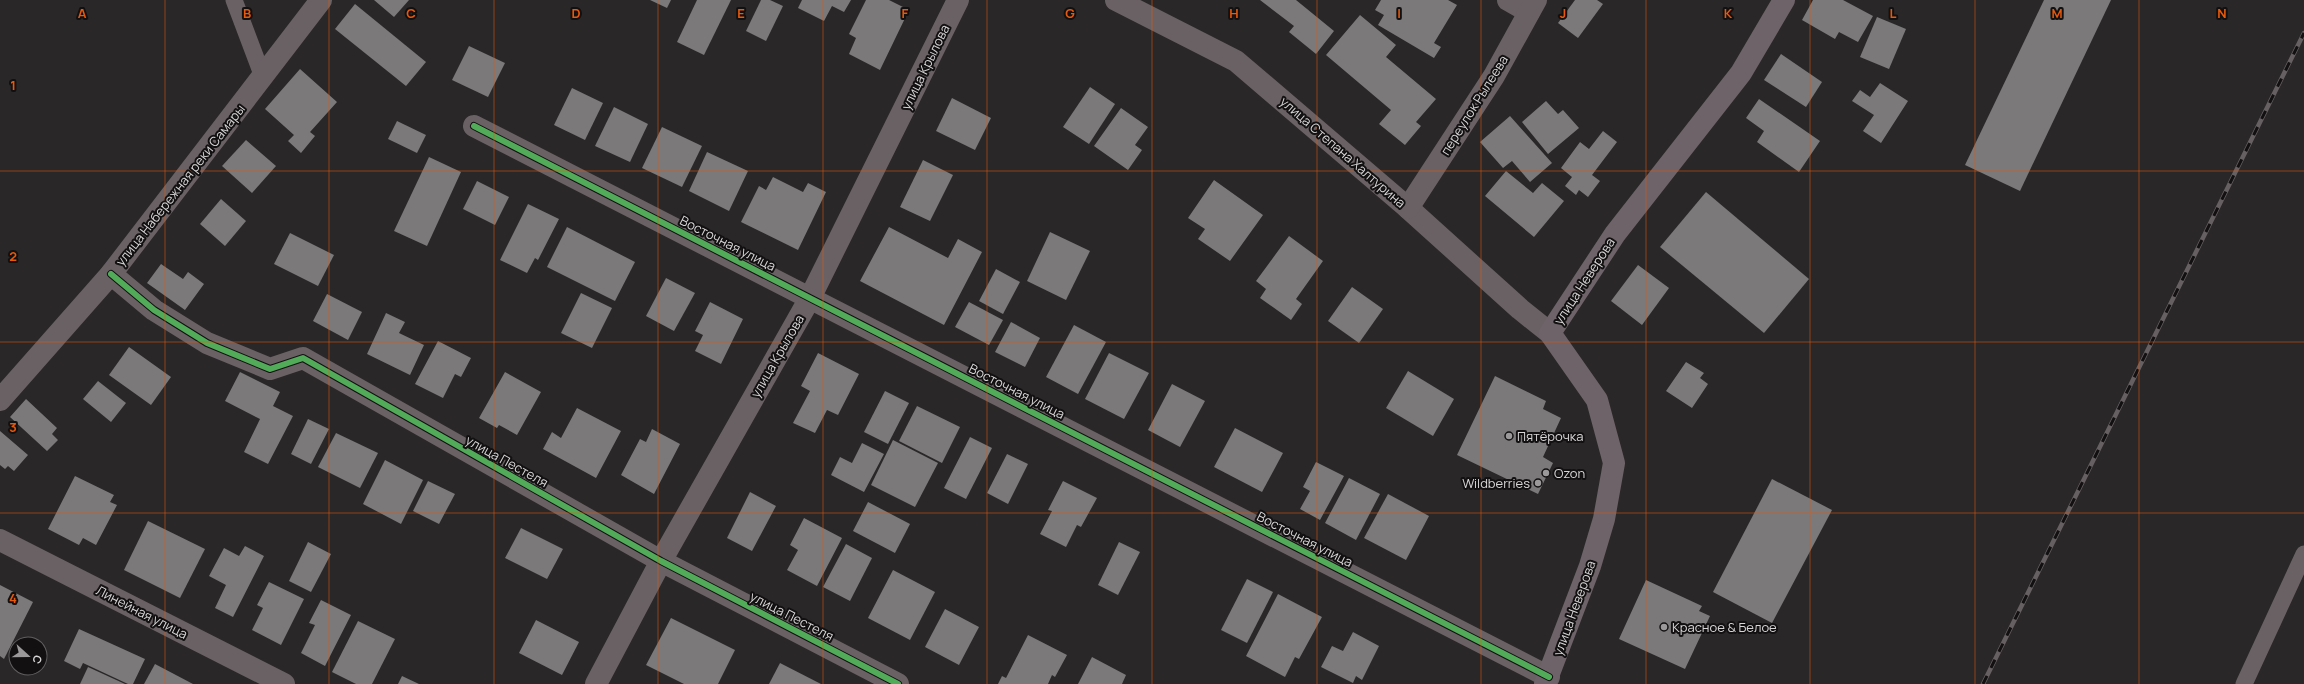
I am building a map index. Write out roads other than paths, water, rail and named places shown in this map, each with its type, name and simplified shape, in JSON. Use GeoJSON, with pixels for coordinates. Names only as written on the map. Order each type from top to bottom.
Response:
{"type":"FeatureCollection","features":[{"type":"Feature","properties":{"kind":"street","name":"улица Набережная реки Самары"},"geometry":{"type":"LineString","coordinates":[[0,400],[111,274],[321,0]]}},
{"type":"Feature","properties":{"kind":"street","name":"улица Крылова"},"geometry":{"type":"LineString","coordinates":[[596,684],[662,561],[810,298],[958,0]]}},
{"type":"Feature","properties":{"kind":"street","name":"улица Степана Халтурина"},"geometry":{"type":"LineString","coordinates":[[1116,0],[1236,61],[1408,208],[1520,309],[1550,333]]}},
{"type":"Feature","properties":{"kind":"street"},"geometry":{"type":"LineString","coordinates":[[1508,0],[1532,6]]}},
{"type":"Feature","properties":{"kind":"street","name":"улица Неверова"},"geometry":{"type":"LineString","coordinates":[[1547,680],[1590,566],[1604,518],[1614,463],[1596,400],[1550,333],[1615,234],[1740,73],[1784,0]]}},
{"type":"Feature","properties":{"kind":"street","name":"переулок Рылеева"},"geometry":{"type":"LineString","coordinates":[[1408,208],[1494,76],[1532,6]]}},
{"type":"Feature","properties":{"kind":"street","name":"Восточная улица"},"geometry":{"type":"LineString","coordinates":[[474,126],[810,298],[1547,680]]}},
{"type":"Feature","properties":{"kind":"street","name":"улица Пестеля"},"geometry":{"type":"LineString","coordinates":[[111,274],[154,310],[207,343],[270,369],[303,358],[662,561],[898,684]]}},
{"type":"Feature","properties":{"kind":"street","name":"Линейная улица"},"geometry":{"type":"LineString","coordinates":[[0,540],[284,684]]}},
{"type":"Feature","properties":{"kind":"lane"},"geometry":{"type":"LineString","coordinates":[[234,0],[263,77]]}},
{"type":"Feature","properties":{"kind":"lane"},"geometry":{"type":"LineString","coordinates":[[2244,684],[2304,554]]}},
{"type":"Feature","properties":{"kind":"railway"},"geometry":{"type":"LineString","coordinates":[[1983,684],[2304,33]]}},
{"type":"Feature","properties":{"kind":"place","name":"Пятёрочка"},"geometry":{"type":"Point","coordinates":[1509,436]}},
{"type":"Feature","properties":{"kind":"place","name":"Ozon"},"geometry":{"type":"Point","coordinates":[1546,473]}},
{"type":"Feature","properties":{"kind":"place","name":"Wildberries"},"geometry":{"type":"Point","coordinates":[1538,483]}},
{"type":"Feature","properties":{"kind":"place","name":"Красное & Белое"},"geometry":{"type":"Point","coordinates":[1664,627]}}]}
